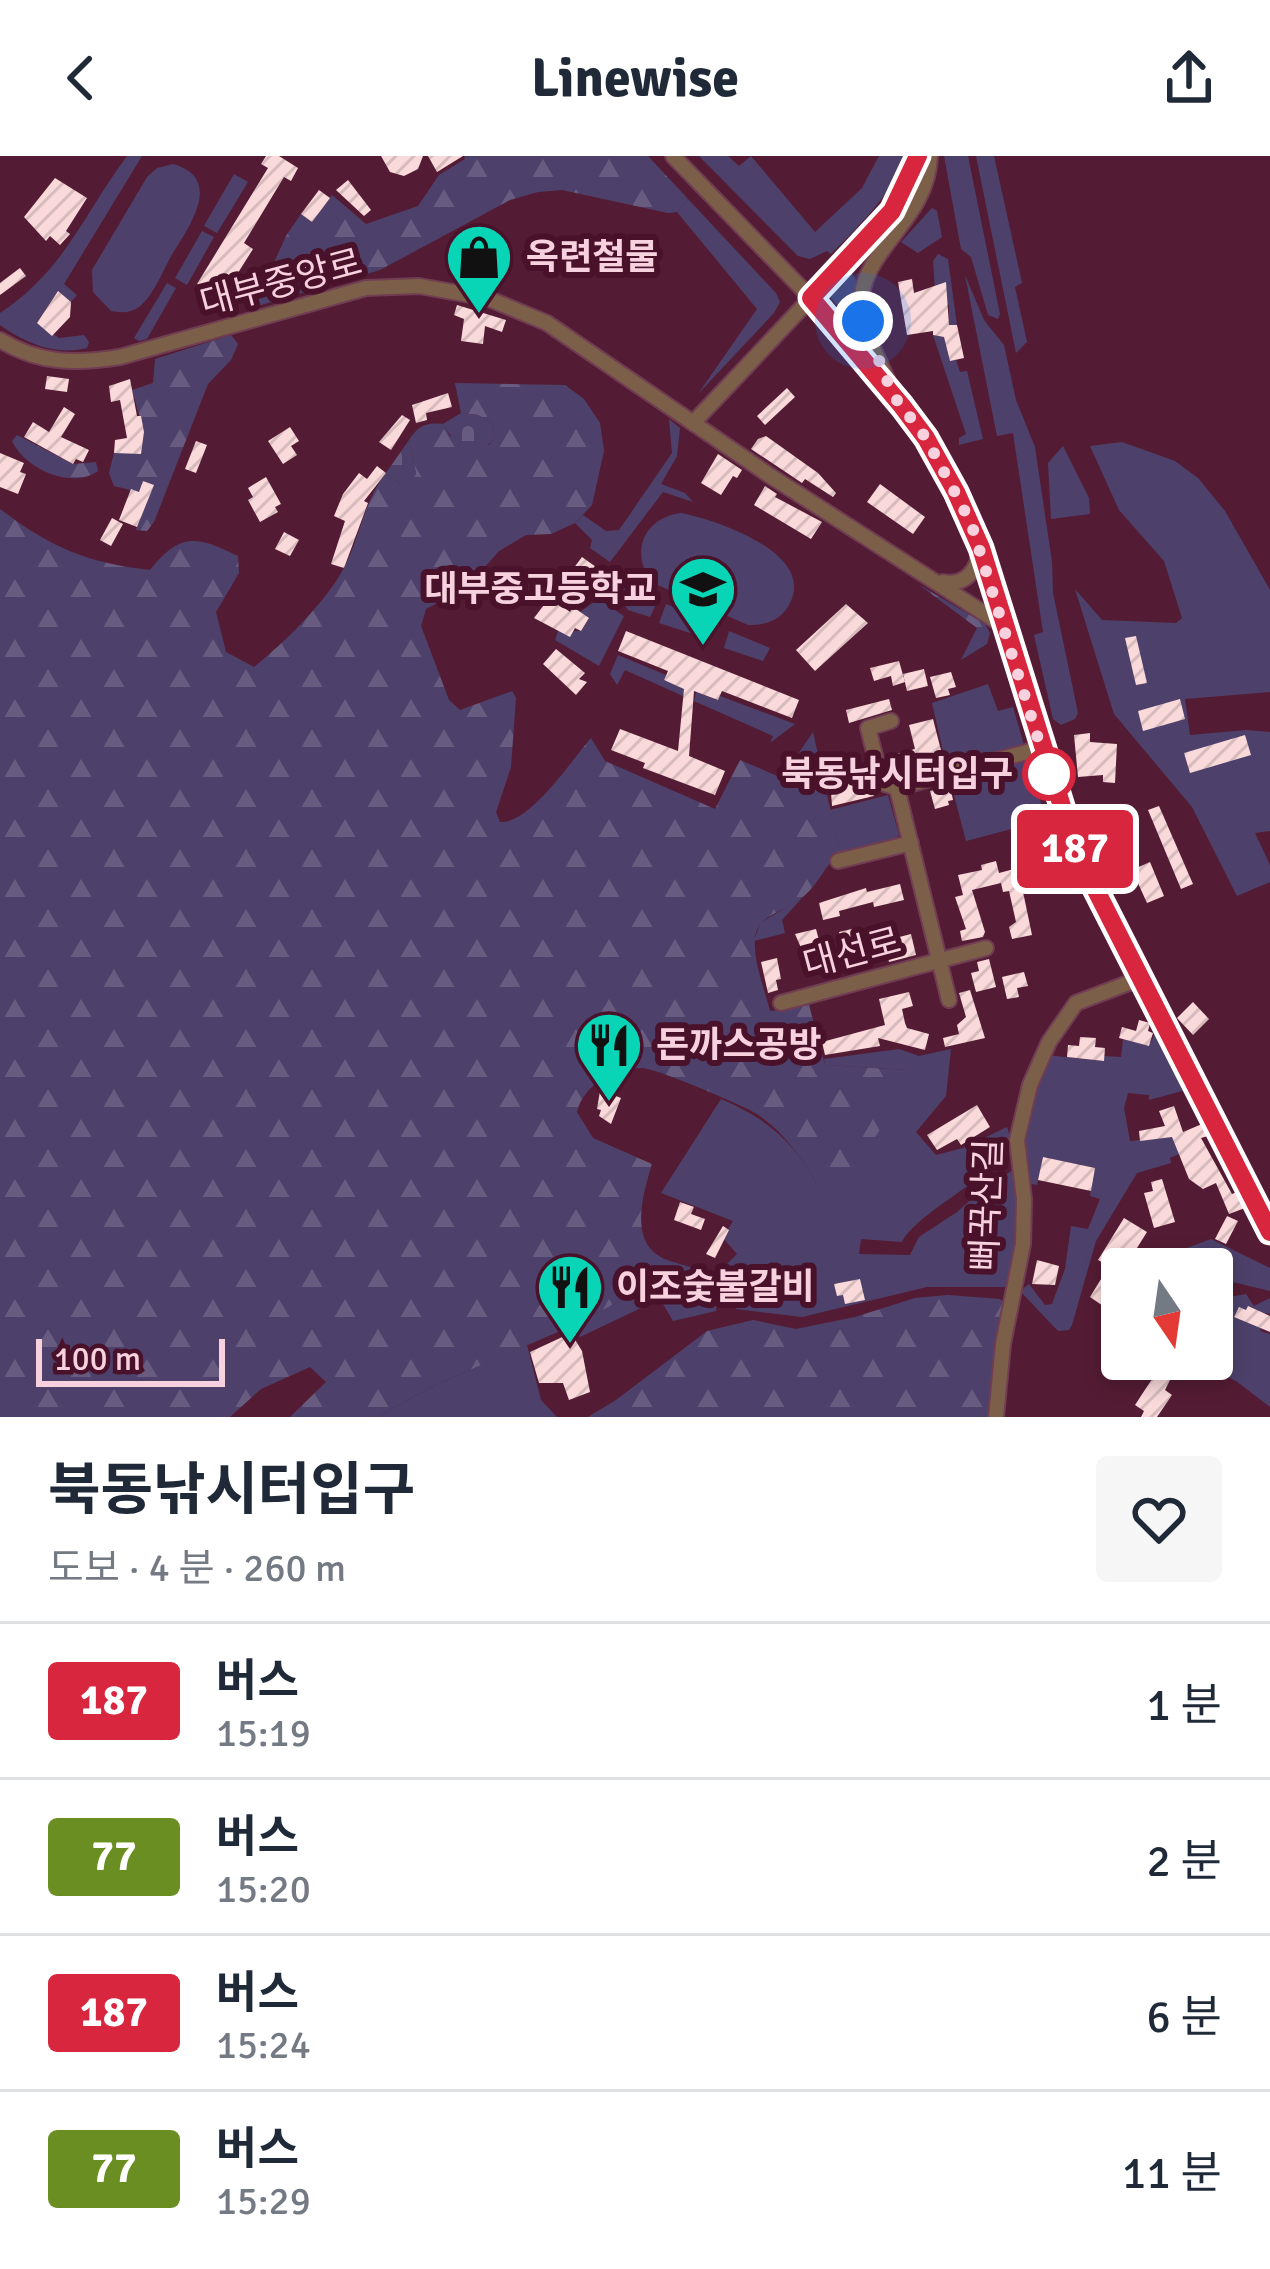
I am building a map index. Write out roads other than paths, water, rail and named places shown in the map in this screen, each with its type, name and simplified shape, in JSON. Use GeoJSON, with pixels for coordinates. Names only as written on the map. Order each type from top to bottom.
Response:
{"type":"FeatureCollection","features":[{"type":"Feature","properties":{"kind":"street"},"geometry":{"type":"LineString","coordinates":[[673,156],[811,298],[893,395],[942,464],[981,548],[1076,851],[1270,1232]]}},
{"type":"Feature","properties":{"kind":"street"},"geometry":{"type":"LineString","coordinates":[[693,423],[892,211],[918,156]]}},
{"type":"Feature","properties":{"kind":"street"},"geometry":{"type":"LineString","coordinates":[[893,395],[863,321],[864,287],[871,268],[924,193],[930,156]]}},
{"type":"Feature","properties":{"kind":"street","name":"대부중앙로"},"geometry":{"type":"LineString","coordinates":[[0,340],[50,361],[101,360],[344,292],[394,286],[487,298],[547,323],[1005,627]]}},
{"type":"Feature","properties":{"kind":"street"},"geometry":{"type":"LineString","coordinates":[[938,582],[952,584],[967,578],[981,548]]}},
{"type":"Feature","properties":{"kind":"street","name":"대선로"},"geometry":{"type":"LineString","coordinates":[[891,722],[868,728],[881,783],[897,788],[949,1000]]}},
{"type":"Feature","properties":{"kind":"street"},"geometry":{"type":"LineString","coordinates":[[897,788],[1041,748]]}},
{"type":"Feature","properties":{"kind":"street"},"geometry":{"type":"LineString","coordinates":[[838,861],[910,843]]}},
{"type":"Feature","properties":{"kind":"street","name":"대선로"},"geometry":{"type":"LineString","coordinates":[[781,1003],[986,948]]}},
{"type":"Feature","properties":{"kind":"street","name":"뻐꾹산길"},"geometry":{"type":"LineString","coordinates":[[996,1417],[1003,1344],[1023,1244],[1017,1139],[1030,1085],[1057,1027],[1076,1003],[1138,979]]}},
{"type":"Feature","properties":{"kind":"place","name":"옥련철물"},"geometry":{"type":"Point","coordinates":[479,316]}},
{"type":"Feature","properties":{"kind":"place","name":"대부중고등학교"},"geometry":{"type":"Point","coordinates":[703,648]}},
{"type":"Feature","properties":{"kind":"place","name":"북동낚시터입구"},"geometry":{"type":"Point","coordinates":[1049,774]}},
{"type":"Feature","properties":{"kind":"place","name":"돈까스공방"},"geometry":{"type":"Point","coordinates":[609,1104]}},
{"type":"Feature","properties":{"kind":"place","name":"이조숯불갈비"},"geometry":{"type":"Point","coordinates":[570,1346]}}]}
